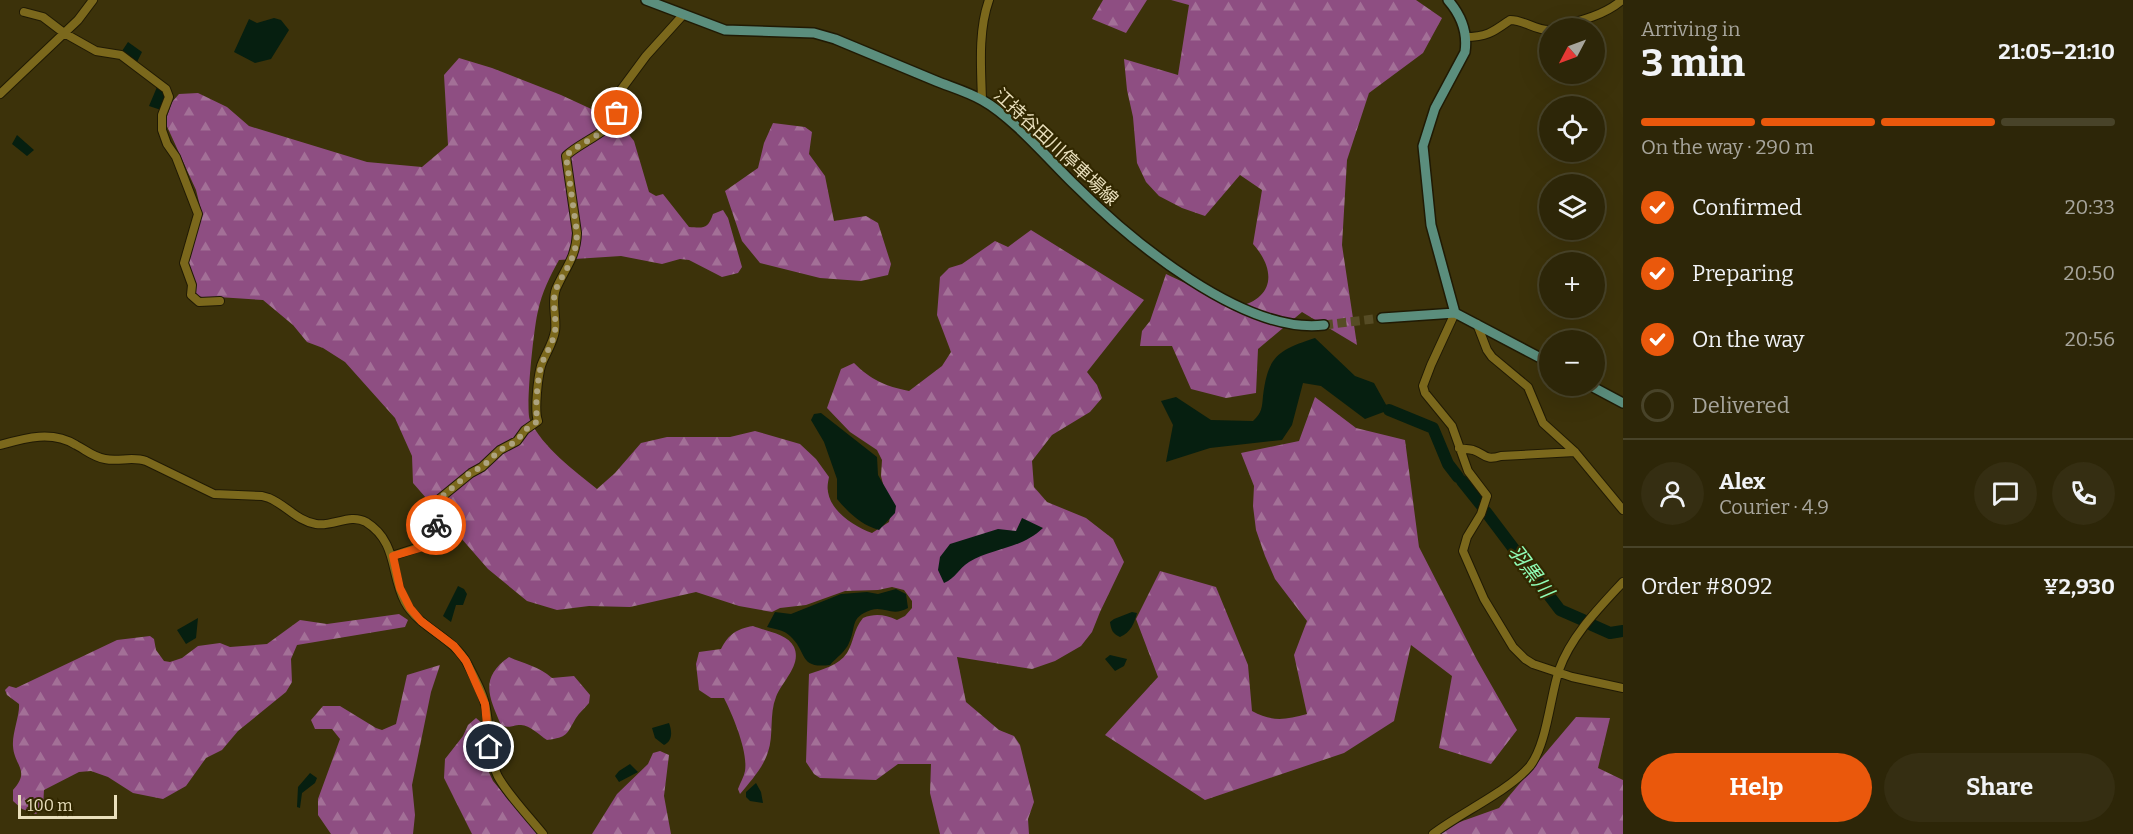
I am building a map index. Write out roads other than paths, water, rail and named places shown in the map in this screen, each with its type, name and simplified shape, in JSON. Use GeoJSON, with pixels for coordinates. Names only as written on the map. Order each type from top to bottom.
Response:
{"type":"FeatureCollection","features":[{"type":"Feature","properties":{"kind":"main road","name":"江持谷田川停車場線"},"geometry":{"type":"LineString","coordinates":[[646,0],[725,30],[814,33],[835,39],[982,100],[1022,133],[1114,223],[1184,276],[1215,295],[1268,318],[1289,325],[1308,327],[1324,325]]}},
{"type":"Feature","properties":{"kind":"main road"},"geometry":{"type":"LineString","coordinates":[[1448,0],[1462,21],[1465,52],[1436,108],[1423,146],[1431,225],[1455,313]]}},
{"type":"Feature","properties":{"kind":"main road"},"geometry":{"type":"LineString","coordinates":[[1382,318],[1455,313],[1539,357]]}},
{"type":"Feature","properties":{"kind":"main road"},"geometry":{"type":"LineString","coordinates":[[1605,393],[1623,403]]}},
{"type":"Feature","properties":{"kind":"street"},"geometry":{"type":"LineString","coordinates":[[0,94],[78,20],[93,0]]}},
{"type":"Feature","properties":{"kind":"street"},"geometry":{"type":"LineString","coordinates":[[982,100],[981,52],[988,0]]}},
{"type":"Feature","properties":{"kind":"street"},"geometry":{"type":"LineString","coordinates":[[1587,18],[1622,0]]}},
{"type":"Feature","properties":{"kind":"street"},"geometry":{"type":"LineString","coordinates":[[24,12],[43,17],[64,33],[96,51],[121,55],[167,91],[169,99],[162,115],[164,135],[176,157],[198,214],[184,263],[192,285],[191,295],[198,302],[220,301]]}},
{"type":"Feature","properties":{"kind":"street"},"geometry":{"type":"LineString","coordinates":[[393,556],[432,543],[438,500],[471,472],[482,467],[500,450],[517,441],[525,430],[538,421],[535,411],[541,366],[555,330],[554,298],[572,260],[576,245],[577,233],[566,156],[604,130],[615,119],[617,113],[612,102],[646,56],[683,15]]}},
{"type":"Feature","properties":{"kind":"street"},"geometry":{"type":"LineString","coordinates":[[1465,37],[1482,37],[1510,20],[1529,24],[1539,29]]}},
{"type":"Feature","properties":{"kind":"street"},"geometry":{"type":"LineString","coordinates":[[1455,313],[1423,386],[1425,393],[1452,426],[1468,471],[1487,496],[1481,514],[1464,544],[1465,557],[1484,599],[1513,647],[1525,659],[1558,672],[1623,688]]}},
{"type":"Feature","properties":{"kind":"street"},"geometry":{"type":"LineString","coordinates":[[1477,324],[1487,350],[1528,387],[1543,423],[1575,452],[1623,510]]}},
{"type":"Feature","properties":{"kind":"street"},"geometry":{"type":"LineString","coordinates":[[0,446],[22,438],[55,437],[72,442],[98,458],[107,460],[138,458],[214,494],[268,498],[308,522],[322,525],[352,519],[362,520],[383,538],[393,556],[400,588],[410,608],[421,621],[454,646],[466,661],[485,704],[489,747],[496,775],[543,834]]}},
{"type":"Feature","properties":{"kind":"street"},"geometry":{"type":"LineString","coordinates":[[1459,448],[1475,451],[1491,459],[1501,456],[1575,452]]}},
{"type":"Feature","properties":{"kind":"street"},"geometry":{"type":"LineString","coordinates":[[1433,834],[1507,785],[1530,765],[1541,744],[1558,672],[1565,656],[1575,639],[1623,582]]}},
{"type":"Feature","properties":{"kind":"waterway","name":"羽黒川"},"geometry":{"type":"LineString","coordinates":[[1389,410],[1433,428],[1448,464],[1458,477]]}},
{"type":"Feature","properties":{"kind":"waterway","name":"羽黒川"},"geometry":{"type":"LineString","coordinates":[[1462,481],[1482,506]]}},
{"type":"Feature","properties":{"kind":"waterway","name":"羽黒川"},"geometry":{"type":"LineString","coordinates":[[1486,512],[1560,610],[1583,620]]}},
{"type":"Feature","properties":{"kind":"waterway","name":"羽黒川"},"geometry":{"type":"LineString","coordinates":[[1592,625],[1610,633],[1623,631]]}},
{"type":"Feature","properties":{"kind":"tunnel"},"geometry":{"type":"LineString","coordinates":[[1324,325],[1382,318]]}}]}
